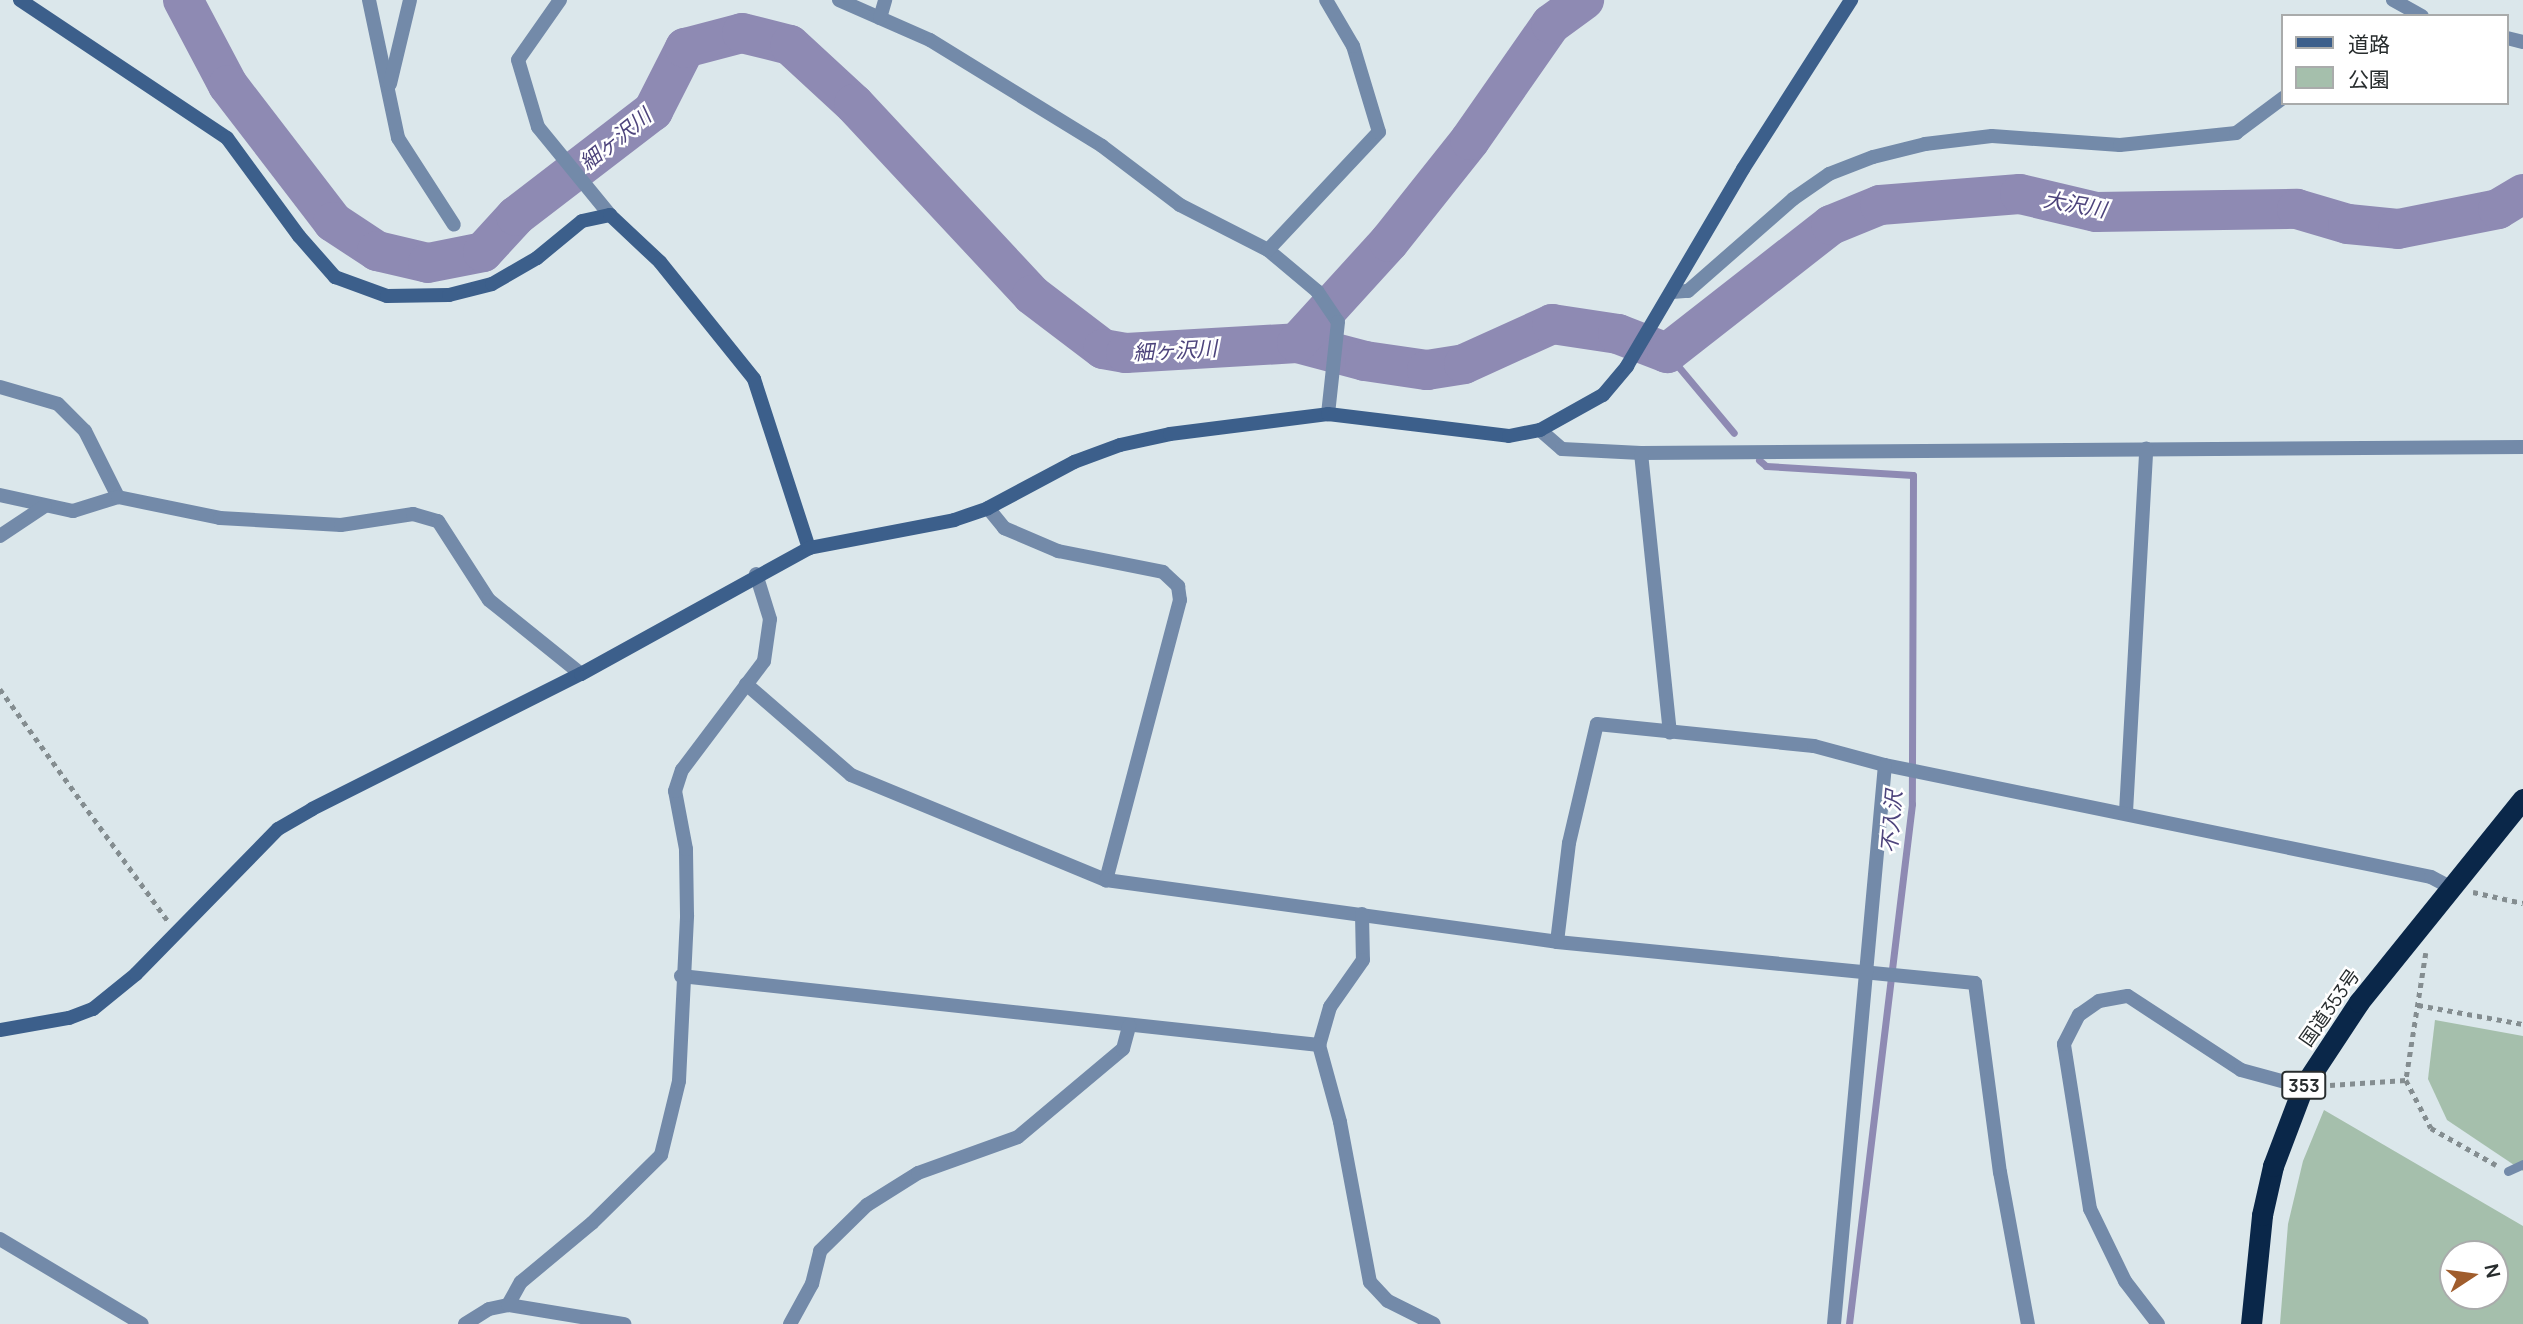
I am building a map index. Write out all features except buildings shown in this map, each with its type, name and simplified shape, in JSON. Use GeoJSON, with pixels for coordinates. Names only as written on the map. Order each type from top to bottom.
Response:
{"type":"FeatureCollection","features":[{"type":"Feature","properties":{"kind":"highway","name":"国道353号"},"geometry":{"type":"LineString","coordinates":[[2251,1324],[2262,1215],[2273,1166],[2303,1087],[2359,1002],[2523,799]]}},
{"type":"Feature","properties":{"kind":"street"},"geometry":{"type":"LineString","coordinates":[[20,0],[227,138],[299,236],[335,277],[387,296],[449,295],[492,285],[537,258],[582,221],[610,215]]}},
{"type":"Feature","properties":{"kind":"street"},"geometry":{"type":"LineString","coordinates":[[369,0],[398,138],[454,225]]}},
{"type":"Feature","properties":{"kind":"street"},"geometry":{"type":"LineString","coordinates":[[388,92],[410,0]]}},
{"type":"Feature","properties":{"kind":"street"},"geometry":{"type":"LineString","coordinates":[[560,0],[518,60],[538,127],[610,215],[660,262],[754,379],[809,548]]}},
{"type":"Feature","properties":{"kind":"street"},"geometry":{"type":"LineString","coordinates":[[839,0],[930,40],[1102,146],[1180,205],[1268,250],[1317,291],[1338,322],[1339,347],[1328,414]]}},
{"type":"Feature","properties":{"kind":"street"},"geometry":{"type":"LineString","coordinates":[[880,18],[885,0]]}},
{"type":"Feature","properties":{"kind":"street"},"geometry":{"type":"LineString","coordinates":[[1268,250],[1379,132],[1353,46],[1326,0]]}},
{"type":"Feature","properties":{"kind":"street"},"geometry":{"type":"LineString","coordinates":[[0,1030],[93,1009],[176,933],[278,829],[581,674],[756,574],[809,548],[954,520],[988,508],[1074,462],[1120,445],[1170,433],[1328,414],[1509,436],[1540,430],[1603,395],[1627,366],[1743,169],[1851,0]]}},
{"type":"Feature","properties":{"kind":"street"},"geometry":{"type":"LineString","coordinates":[[2393,0],[2400,12]]}},
{"type":"Feature","properties":{"kind":"street"},"geometry":{"type":"LineString","coordinates":[[1672,292],[1688,291],[1820,180],[1873,156],[1925,144],[1992,136],[2120,145],[2236,133],[2282,99]]}},
{"type":"Feature","properties":{"kind":"street"},"geometry":{"type":"LineString","coordinates":[[0,387],[58,404],[85,431],[118,497]]}},
{"type":"Feature","properties":{"kind":"street"},"geometry":{"type":"LineString","coordinates":[[1540,430],[1562,449],[1642,453],[2523,447]]}},
{"type":"Feature","properties":{"kind":"street"},"geometry":{"type":"LineString","coordinates":[[2126,812],[2146,449]]}},
{"type":"Feature","properties":{"kind":"street"},"geometry":{"type":"LineString","coordinates":[[1642,453],[1670,732]]}},
{"type":"Feature","properties":{"kind":"street"},"geometry":{"type":"LineString","coordinates":[[0,495],[73,511],[118,497],[220,518],[341,525],[413,514],[438,521],[489,600],[581,674]]}},
{"type":"Feature","properties":{"kind":"street"},"geometry":{"type":"LineString","coordinates":[[0,536],[45,506]]}},
{"type":"Feature","properties":{"kind":"street"},"geometry":{"type":"LineString","coordinates":[[988,508],[1004,528],[1058,551],[1163,572],[1178,586],[1180,600],[1106,880]]}},
{"type":"Feature","properties":{"kind":"street"},"geometry":{"type":"LineString","coordinates":[[508,1305],[522,1282],[592,1223],[661,1155],[679,1081],[686,849],[675,792],[682,770],[764,661],[770,619],[756,574]]}},
{"type":"Feature","properties":{"kind":"street"},"geometry":{"type":"LineString","coordinates":[[746,684],[851,775],[1106,880],[1557,943],[1975,983],[2000,1172],[2028,1324]]}},
{"type":"Feature","properties":{"kind":"street"},"geometry":{"type":"LineString","coordinates":[[1557,943],[1569,843],[1597,724],[1814,746],[1885,765],[2126,812],[2431,877],[2452,888]]}},
{"type":"Feature","properties":{"kind":"street"},"geometry":{"type":"LineString","coordinates":[[1834,1324],[1864,972],[1885,765]]}},
{"type":"Feature","properties":{"kind":"street"},"geometry":{"type":"LineString","coordinates":[[1362,914],[1363,960],[1331,1006],[1319,1045],[1340,1122],[1370,1282],[1388,1301],[1434,1324]]}},
{"type":"Feature","properties":{"kind":"street"},"geometry":{"type":"LineString","coordinates":[[681,976],[1319,1045]]}},
{"type":"Feature","properties":{"kind":"street"},"geometry":{"type":"LineString","coordinates":[[2158,1324],[2125,1282],[2090,1209],[2064,1044],[2079,1015],[2099,1001],[2128,996],[2241,1070],[2303,1087]]}},
{"type":"Feature","properties":{"kind":"street"},"geometry":{"type":"LineString","coordinates":[[790,1324],[812,1283],[820,1251],[859,1212],[918,1173],[1018,1138],[1123,1049],[1129,1026]]}},
{"type":"Feature","properties":{"kind":"street"},"geometry":{"type":"LineString","coordinates":[[0,1239],[142,1324]]}},
{"type":"Feature","properties":{"kind":"street"},"geometry":{"type":"LineString","coordinates":[[465,1324],[489,1309],[508,1305],[624,1324]]}},
{"type":"Feature","properties":{"kind":"lane"},"geometry":{"type":"LineString","coordinates":[[2508,1171],[2523,1164]]}},
{"type":"Feature","properties":{"kind":"path"},"geometry":{"type":"LineString","coordinates":[[0,689],[176,933]]}},
{"type":"Feature","properties":{"kind":"path"},"geometry":{"type":"LineString","coordinates":[[2452,888],[2523,903]]}},
{"type":"Feature","properties":{"kind":"path"},"geometry":{"type":"LineString","coordinates":[[2422,925],[2426,958],[2406,1080],[2431,1128],[2508,1171]]}},
{"type":"Feature","properties":{"kind":"path"},"geometry":{"type":"LineString","coordinates":[[2418,1005],[2523,1024]]}},
{"type":"Feature","properties":{"kind":"path"},"geometry":{"type":"LineString","coordinates":[[2303,1087],[2406,1080]]}},
{"type":"Feature","properties":{"kind":"green space"},"geometry":{"type":"Polygon","coordinates":[[[2435,1020],[2523,1036],[2523,1171],[2447,1120],[2428,1079],[2435,1020]]]}},
{"type":"Feature","properties":{"kind":"green space"},"geometry":{"type":"Polygon","coordinates":[[[2324,1110],[2523,1226],[2523,1324],[2280,1324],[2288,1224],[2303,1161],[2324,1110]]]}},
{"type":"Feature","properties":{"kind":"waterway","name":"細ヶ沢川"},"geometry":{"type":"LineString","coordinates":[[183,0],[228,85],[333,222],[377,251],[428,263],[483,252],[516,216],[653,111],[685,48],[742,33],[790,45],[854,104],[1032,295],[1103,349],[1126,353],[1297,343],[1365,361],[1427,370],[1464,364],[1552,324],[1618,334],[1667,353],[1831,225],[1880,205],[2020,194],[2096,212],[2297,209],[2348,224],[2398,229],[2498,209],[2523,194]]}},
{"type":"Feature","properties":{"kind":"waterway","name":"細ヶ沢川"},"geometry":{"type":"LineString","coordinates":[[1297,343],[1389,242],[1470,140],[1551,24],[1584,0]]}},
{"type":"Feature","properties":{"kind":"waterway","name":"不入沢"},"geometry":{"type":"LineString","coordinates":[[1667,353],[1734,433]]}},
{"type":"Feature","properties":{"kind":"waterway","name":"不入沢"},"geometry":{"type":"LineString","coordinates":[[1759,460],[1766,466],[1913,475],[1912,804],[1849,1324]]}},
{"type":"Feature","properties":{"kind":"water label","name":"大沢川"},"geometry":{"type":"Point","coordinates":[2075,204]}}]}
